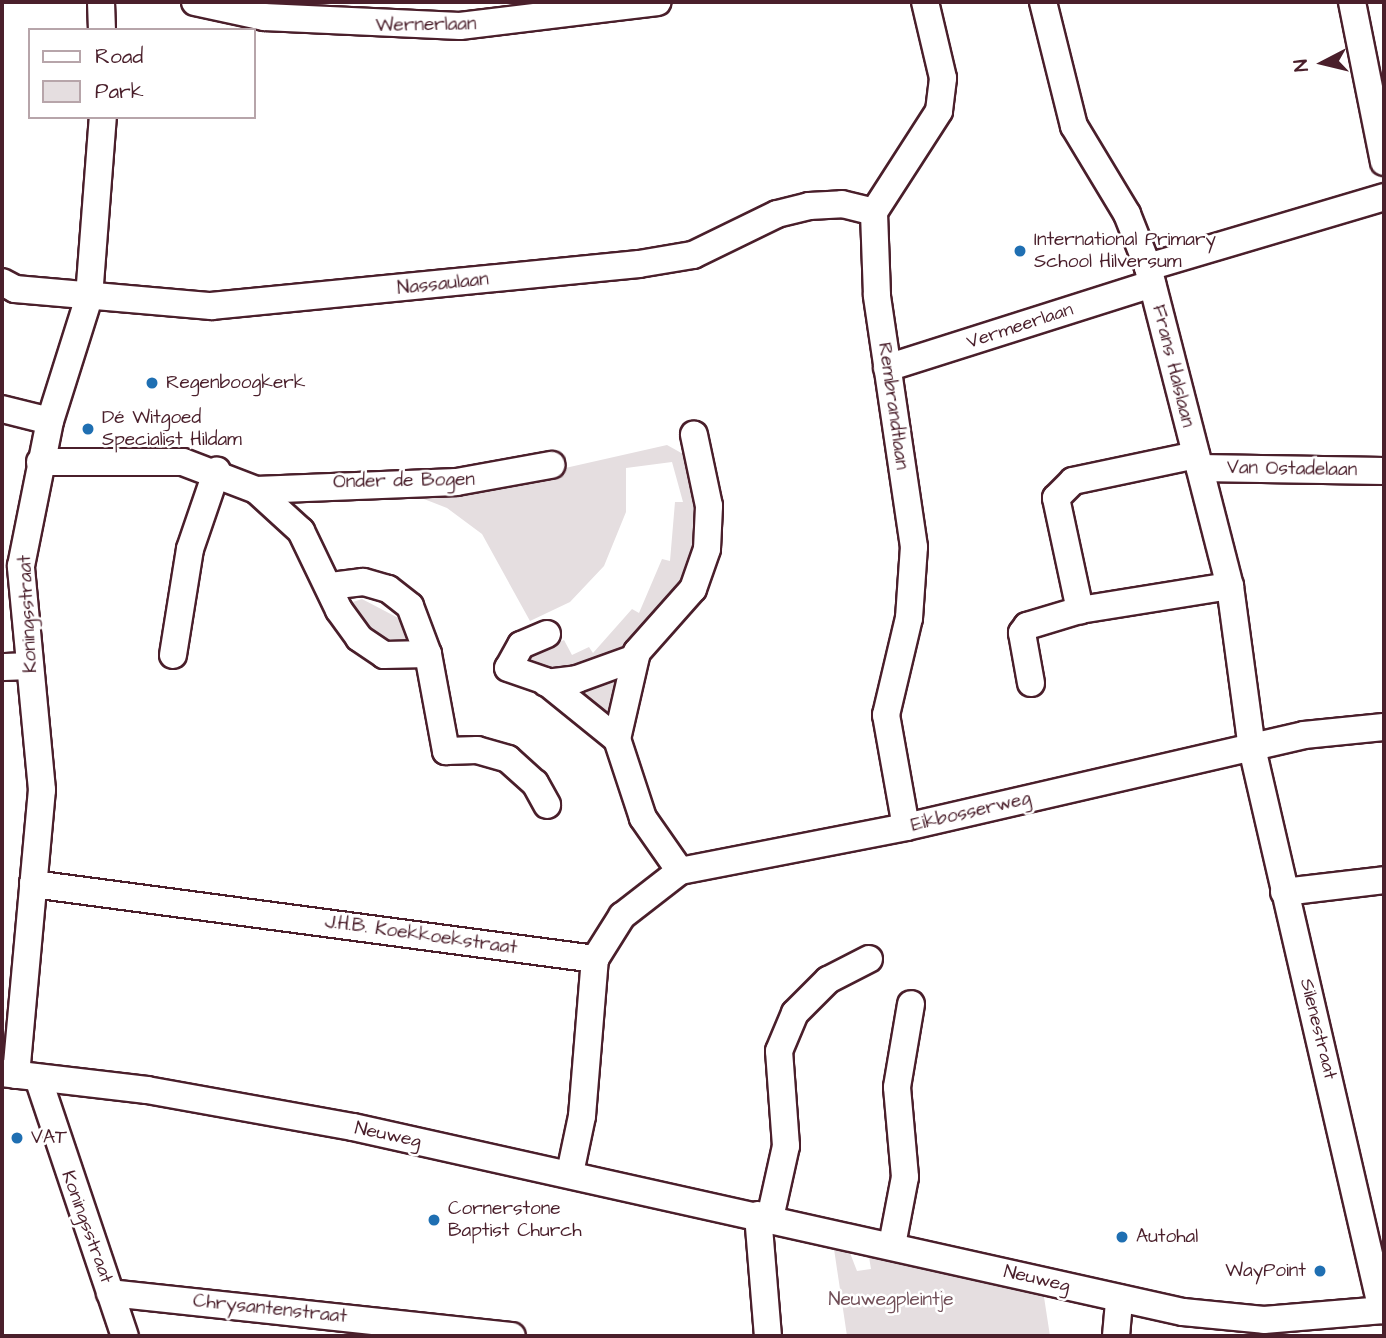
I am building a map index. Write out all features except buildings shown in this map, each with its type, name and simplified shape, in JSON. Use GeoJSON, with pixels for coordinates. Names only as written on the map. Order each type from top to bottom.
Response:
{"type":"FeatureCollection","features":[{"type":"Feature","properties":{"kind":"street"},"geometry":{"type":"LineString","coordinates":[[101,2],[102,28]]}},
{"type":"Feature","properties":{"kind":"street","name":"Wernerlaan"},"geometry":{"type":"LineString","coordinates":[[195,2],[264,17],[366,14],[486,24],[658,2]]}},
{"type":"Feature","properties":{"kind":"street"},"geometry":{"type":"LineString","coordinates":[[874,212],[923,145],[939,111],[943,78],[925,2]]}},
{"type":"Feature","properties":{"kind":"street","name":"Frans Halslaan"},"geometry":{"type":"LineString","coordinates":[[1043,2],[1074,126],[1127,214],[1150,275],[1230,586],[1252,747]]}},
{"type":"Feature","properties":{"kind":"street"},"geometry":{"type":"LineString","coordinates":[[1352,2],[1384,162]]}},
{"type":"Feature","properties":{"kind":"street","name":"Koningsstraat"},"geometry":{"type":"LineString","coordinates":[[103,119],[89,297],[50,421],[21,566],[42,790],[18,1075],[110,1293],[125,1336]]}},
{"type":"Feature","properties":{"kind":"street","name":"Vermeerlaan"},"geometry":{"type":"LineString","coordinates":[[887,368],[1150,275],[1384,197]]}},
{"type":"Feature","properties":{"kind":"street","name":"Nassaulaan"},"geometry":{"type":"LineString","coordinates":[[2,282],[15,289],[211,306],[639,264],[693,255],[777,214],[809,206],[842,204],[874,212]]}},
{"type":"Feature","properties":{"kind":"street","name":"Rembrandtlaan"},"geometry":{"type":"LineString","coordinates":[[874,212],[887,368],[914,547],[909,618],[886,715],[906,827]]}},
{"type":"Feature","properties":{"kind":"street"},"geometry":{"type":"LineString","coordinates":[[2,409],[50,421]]}},
{"type":"Feature","properties":{"kind":"street"},"geometry":{"type":"LineString","coordinates":[[680,871],[643,818],[617,739],[635,657],[693,589],[707,549],[709,506],[694,435]]}},
{"type":"Feature","properties":{"kind":"street","name":"Van Ostadelaan"},"geometry":{"type":"LineString","coordinates":[[1080,610],[1056,498],[1073,481],[1198,461],[1384,471]]}},
{"type":"Feature","properties":{"kind":"street"},"geometry":{"type":"LineString","coordinates":[[40,462],[183,462],[217,470],[256,490],[301,531],[359,638],[384,655],[428,653]]}},
{"type":"Feature","properties":{"kind":"street","name":"Onder de Bogen"},"geometry":{"type":"LineString","coordinates":[[256,490],[457,482],[551,466]]}},
{"type":"Feature","properties":{"kind":"street"},"geometry":{"type":"LineString","coordinates":[[173,655],[190,549],[217,470]]}},
{"type":"Feature","properties":{"kind":"street"},"geometry":{"type":"LineString","coordinates":[[329,586],[363,582],[388,589],[410,606],[428,653],[446,751],[477,750],[508,759],[535,783],[547,805]]}},
{"type":"Feature","properties":{"kind":"street"},"geometry":{"type":"LineString","coordinates":[[1031,682],[1022,634],[1027,626],[1080,610],[1230,586]]}},
{"type":"Feature","properties":{"kind":"street"},"geometry":{"type":"LineString","coordinates":[[547,634],[521,645],[508,668],[546,682],[617,739]]}},
{"type":"Feature","properties":{"kind":"street"},"geometry":{"type":"LineString","coordinates":[[546,682],[577,679],[635,657]]}},
{"type":"Feature","properties":{"kind":"street"},"geometry":{"type":"LineString","coordinates":[[2,667],[30,666]]}},
{"type":"Feature","properties":{"kind":"street","name":"Eikbosserweg"},"geometry":{"type":"LineString","coordinates":[[596,959],[622,916],[680,871],[906,827],[1252,747],[1384,727]]}},
{"type":"Feature","properties":{"kind":"street","name":"Silenestraat"},"geometry":{"type":"LineString","coordinates":[[1252,747],[1383,1310]]}},
{"type":"Feature","properties":{"kind":"street"},"geometry":{"type":"LineString","coordinates":[[1284,892],[1384,880]]}},
{"type":"Feature","properties":{"kind":"street","name":"J.H.B. Koekkoekstraat"},"geometry":{"type":"LineString","coordinates":[[33,884],[596,959]]}},
{"type":"Feature","properties":{"kind":"street"},"geometry":{"type":"LineString","coordinates":[[570,1173],[582,1116],[596,959]]}},
{"type":"Feature","properties":{"kind":"street"},"geometry":{"type":"LineString","coordinates":[[768,1336],[764,1216],[786,1146],[778,1103],[779,1051],[795,1013],[828,980],[869,959]]}},
{"type":"Feature","properties":{"kind":"street"},"geometry":{"type":"LineString","coordinates":[[892,1245],[905,1177],[897,1087],[911,1004]]}},
{"type":"Feature","properties":{"kind":"street","name":"Neuweg"},"geometry":{"type":"LineString","coordinates":[[18,1075],[276,1112],[570,1173],[1119,1298],[1185,1324],[1383,1310]]}},
{"type":"Feature","properties":{"kind":"street","name":"Chrysantenstraat"},"geometry":{"type":"LineString","coordinates":[[110,1293],[512,1336]]}},
{"type":"Feature","properties":{"kind":"street"},"geometry":{"type":"LineString","coordinates":[[1116,1336],[1119,1298]]}},
{"type":"Feature","properties":{"kind":"green space"},"geometry":{"type":"Polygon","coordinates":[[[667,445],[685,455],[698,495],[701,534],[688,579],[622,656],[548,673],[527,662],[530,656],[564,640],[572,655],[589,647],[593,653],[632,609],[639,613],[662,559],[670,561],[675,502],[683,502],[672,462],[626,468],[626,512],[604,566],[570,602],[530,621],[482,534],[447,508],[406,492],[552,471],[667,445]]]}},
{"type":"Feature","properties":{"kind":"green space"},"geometry":{"type":"Polygon","coordinates":[[[362,599],[404,621],[412,642],[400,651],[360,626],[344,605],[362,599]]]}},
{"type":"Feature","properties":{"kind":"green space"},"geometry":{"type":"Polygon","coordinates":[[[617,678],[607,718],[561,687],[617,678]]]}},
{"type":"Feature","properties":{"kind":"green space","name":"Neuwegpleintje"},"geometry":{"type":"Polygon","coordinates":[[[834,1249],[850,1253],[857,1271],[871,1269],[869,1257],[1044,1297],[1050,1336],[847,1336],[834,1249]]]}},
{"type":"Feature","properties":{"kind":"place","name":"International Primary School Hilversum"},"geometry":{"type":"Point","coordinates":[1020,251]}},
{"type":"Feature","properties":{"kind":"place","name":"Regenboogkerk"},"geometry":{"type":"Point","coordinates":[152,383]}},
{"type":"Feature","properties":{"kind":"place","name":"Dé Witgoed Specialist Hildam"},"geometry":{"type":"Point","coordinates":[88,429]}},
{"type":"Feature","properties":{"kind":"place","name":"VAT"},"geometry":{"type":"Point","coordinates":[17,1138]}},
{"type":"Feature","properties":{"kind":"place","name":"Cornerstone Baptist Church"},"geometry":{"type":"Point","coordinates":[434,1220]}},
{"type":"Feature","properties":{"kind":"place","name":"Autohal"},"geometry":{"type":"Point","coordinates":[1122,1237]}},
{"type":"Feature","properties":{"kind":"place","name":"WayPoint"},"geometry":{"type":"Point","coordinates":[1320,1271]}}]}
